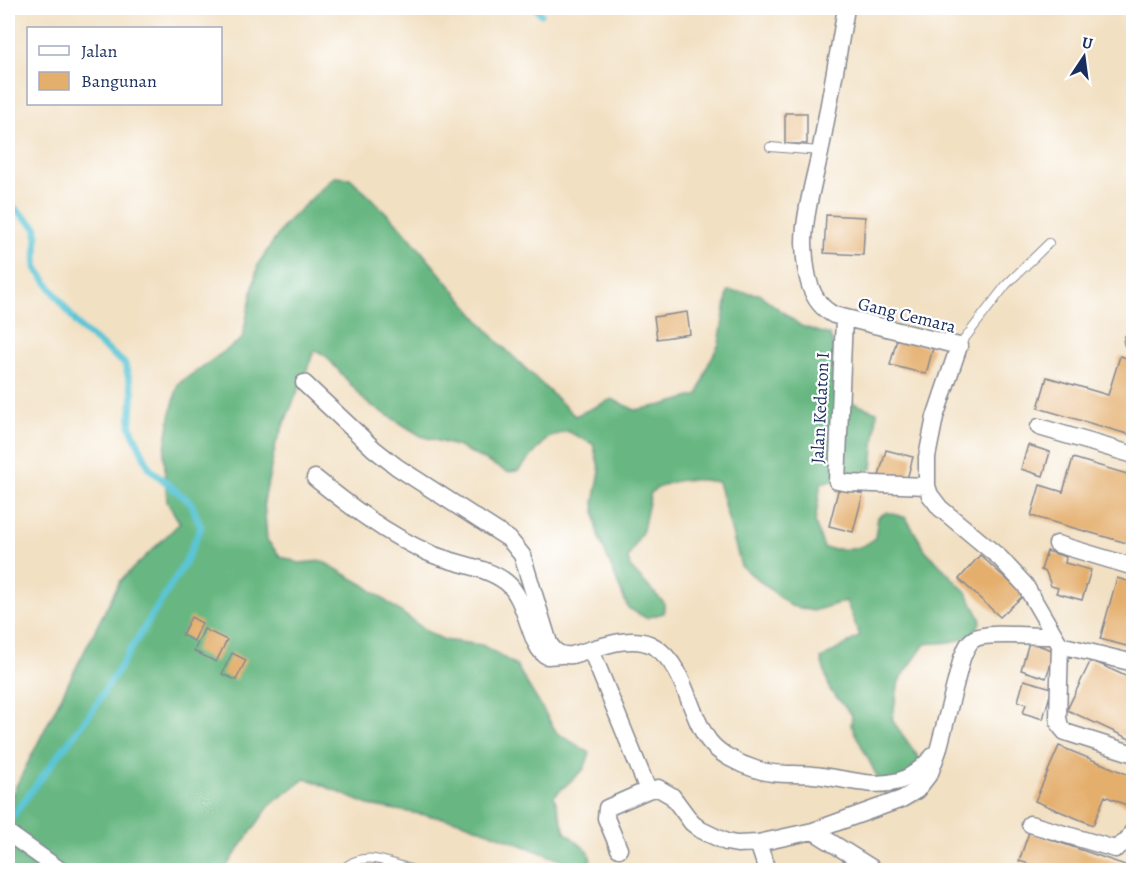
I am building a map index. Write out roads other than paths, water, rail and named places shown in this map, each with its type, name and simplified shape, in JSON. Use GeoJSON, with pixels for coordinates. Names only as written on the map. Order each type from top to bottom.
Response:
{"type":"FeatureCollection","features":[{"type":"Feature","properties":{"kind":"street","name":"Gang Cemara"},"geometry":{"type":"LineString","coordinates":[[846,8],[804,242],[808,278],[810,288],[825,311],[844,319],[959,346],[935,417],[927,457],[927,486]]}},
{"type":"Feature","properties":{"kind":"street","name":"Jalan Kedaton I"},"geometry":{"type":"LineString","coordinates":[[844,319],[837,481],[927,486]]}},
{"type":"Feature","properties":{"kind":"street"},"geometry":{"type":"LineString","coordinates":[[304,383],[374,449],[397,467],[509,539],[522,555],[549,643],[561,655]]}},
{"type":"Feature","properties":{"kind":"street"},"geometry":{"type":"LineString","coordinates":[[1039,427],[1134,455]]}},
{"type":"Feature","properties":{"kind":"street"},"geometry":{"type":"LineString","coordinates":[[315,478],[366,519],[393,536],[432,555],[482,571],[506,582],[519,597],[538,650],[547,656],[572,655],[636,640],[654,646],[664,654],[678,675],[709,740],[725,754],[756,770],[884,783],[909,777],[923,768],[938,752]]}},
{"type":"Feature","properties":{"kind":"street"},"geometry":{"type":"LineString","coordinates":[[927,486],[930,495],[940,507],[1000,558],[1024,585],[1056,640],[1060,726],[1065,732],[1134,754]]}},
{"type":"Feature","properties":{"kind":"street"},"geometry":{"type":"LineString","coordinates":[[1057,544],[1134,567]]}},
{"type":"Feature","properties":{"kind":"street"},"geometry":{"type":"LineString","coordinates":[[619,849],[606,818],[607,808],[658,788],[668,792],[692,823],[701,830],[737,844],[758,843],[813,831],[902,799],[917,790],[930,773],[938,752],[966,647],[973,639],[984,635],[1056,640],[1134,663]]}},
{"type":"Feature","properties":{"kind":"street"},"geometry":{"type":"LineString","coordinates":[[591,650],[648,790]]}},
{"type":"Feature","properties":{"kind":"street"},"geometry":{"type":"LineString","coordinates":[[1030,824],[1115,849],[1127,841],[1134,829]]}},
{"type":"Feature","properties":{"kind":"street"},"geometry":{"type":"LineString","coordinates":[[813,831],[875,870]]}},
{"type":"Feature","properties":{"kind":"street"},"geometry":{"type":"LineString","coordinates":[[12,836],[60,870]]}},
{"type":"Feature","properties":{"kind":"street"},"geometry":{"type":"LineString","coordinates":[[758,843],[767,870]]}},
{"type":"Feature","properties":{"kind":"lane"},"geometry":{"type":"LineString","coordinates":[[770,147],[820,151]]}},
{"type":"Feature","properties":{"kind":"lane"},"geometry":{"type":"LineString","coordinates":[[959,346],[1006,285],[1048,243]]}},
{"type":"Feature","properties":{"kind":"lane"},"geometry":{"type":"LineString","coordinates":[[342,870],[358,858],[369,857],[414,870]]}},
{"type":"Feature","properties":{"kind":"waterway"},"geometry":{"type":"LineString","coordinates":[[536,8],[541,14]]}},
{"type":"Feature","properties":{"kind":"waterway"},"geometry":{"type":"LineString","coordinates":[[8,203],[37,228],[36,268],[81,329],[125,364],[133,393],[130,426],[150,469],[191,503],[201,527],[185,563],[92,711],[8,822]]}}]}
